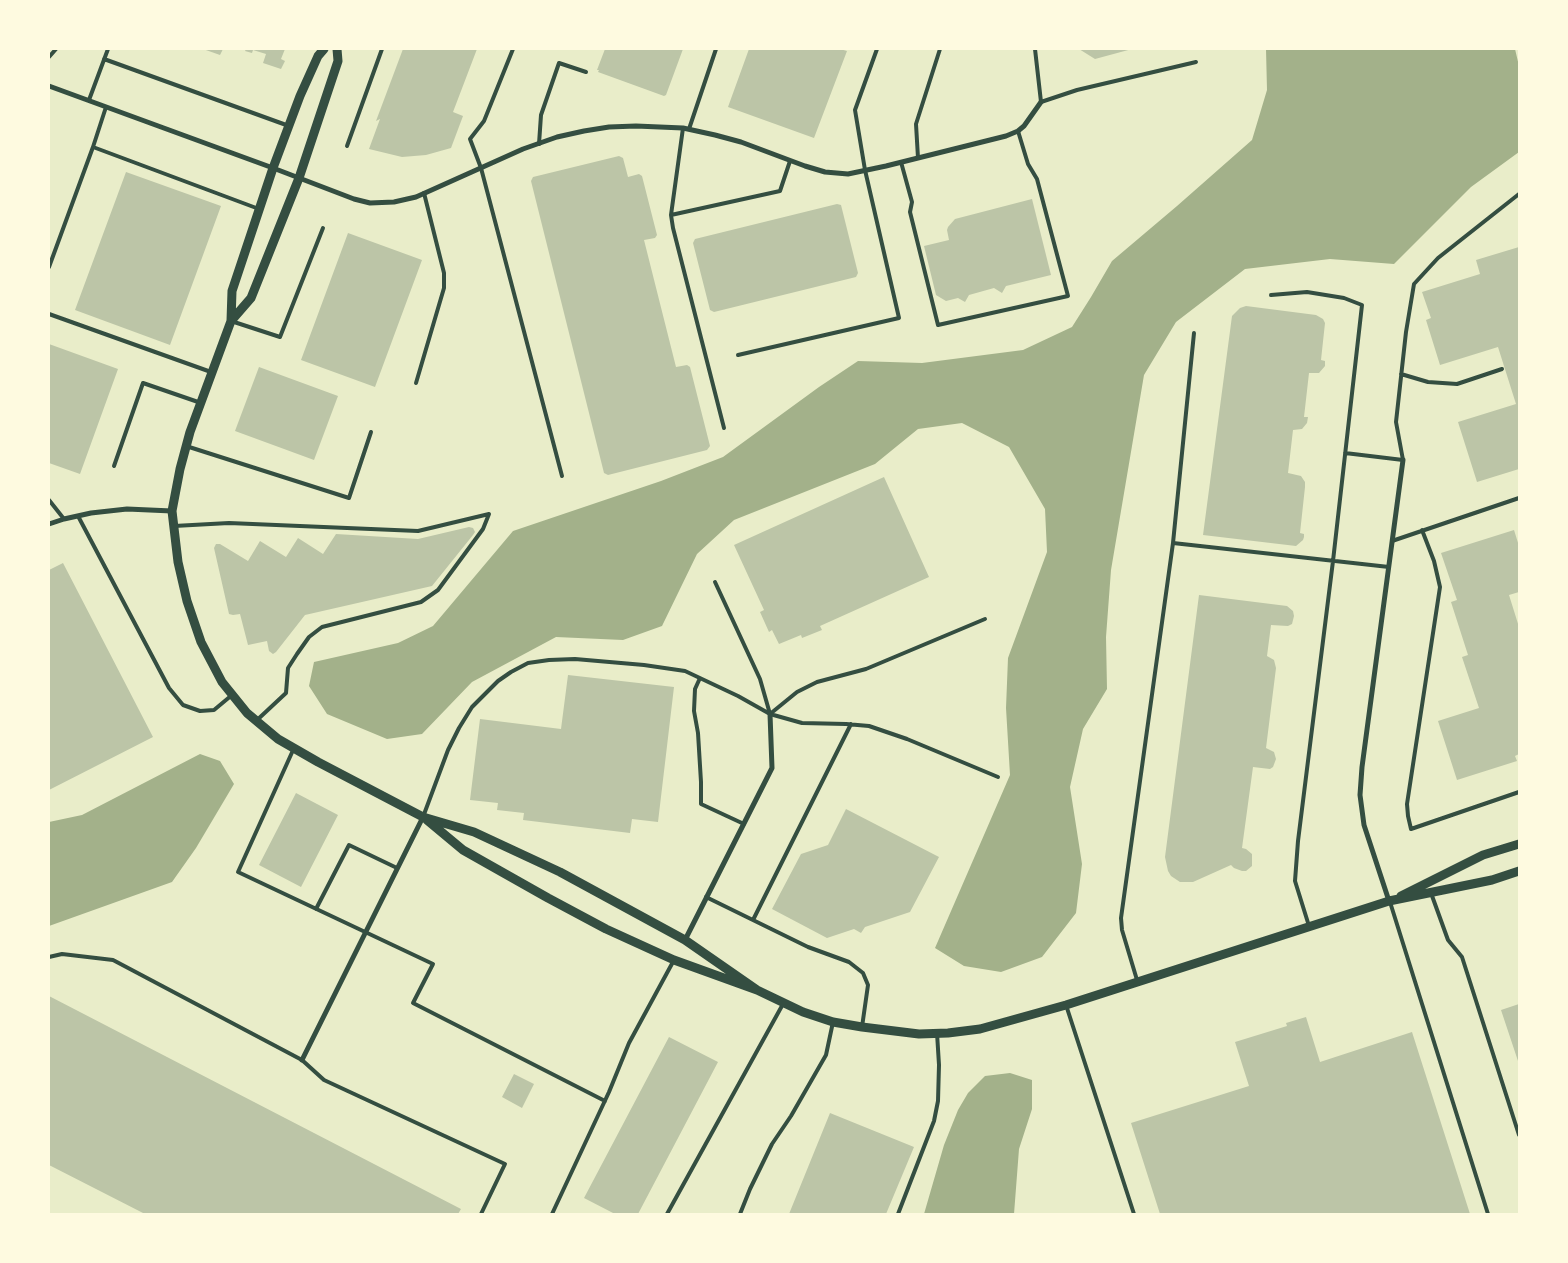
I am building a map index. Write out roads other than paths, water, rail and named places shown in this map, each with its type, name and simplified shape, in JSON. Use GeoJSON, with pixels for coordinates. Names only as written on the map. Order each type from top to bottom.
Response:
{"type":"FeatureCollection","features":[{"type":"Feature","properties":{"kind":"street"},"geometry":{"type":"LineString","coordinates":[[324,49],[318,56],[300,96],[273,168],[232,291],[231,321],[186,446],[172,511],[178,562],[186,601],[201,642],[222,682],[247,713],[278,739],[422,817],[463,850],[606,929],[674,960],[757,990],[803,1012],[834,1022],[919,1034],[980,1028],[1066,1005],[1390,901],[1492,880],[1519,871]]}},
{"type":"Feature","properties":{"kind":"street"},"geometry":{"type":"LineString","coordinates":[[231,321],[251,298],[299,178],[338,61],[337,49]]}},
{"type":"Feature","properties":{"kind":"street"},"geometry":{"type":"LineString","coordinates":[[49,86],[354,199],[370,203],[394,202],[416,197],[523,149],[584,131],[609,127],[686,128],[741,142],[825,172],[848,174],[1006,136],[1018,131],[1041,102]]}},
{"type":"Feature","properties":{"kind":"street"},"geometry":{"type":"LineString","coordinates":[[1390,901],[1364,825],[1360,795],[1403,460]]}},
{"type":"Feature","properties":{"kind":"street"},"geometry":{"type":"LineString","coordinates":[[49,524],[78,516],[127,509],[172,511]]}},
{"type":"Feature","properties":{"kind":"street"},"geometry":{"type":"LineString","coordinates":[[685,940],[772,768],[770,714]]}},
{"type":"Feature","properties":{"kind":"street"},"geometry":{"type":"LineString","coordinates":[[302,1060],[422,817]]}},
{"type":"Feature","properties":{"kind":"street"},"geometry":{"type":"LineString","coordinates":[[422,817],[474,832],[560,872],[685,940],[757,990]]}},
{"type":"Feature","properties":{"kind":"street"},"geometry":{"type":"LineString","coordinates":[[1390,901],[1483,855],[1519,844]]}},
{"type":"Feature","properties":{"kind":"lane"},"geometry":{"type":"LineString","coordinates":[[49,57],[56,49]]}},
{"type":"Feature","properties":{"kind":"lane"},"geometry":{"type":"LineString","coordinates":[[89,100],[108,49]]}},
{"type":"Feature","properties":{"kind":"lane"},"geometry":{"type":"LineString","coordinates":[[347,146],[382,50],[376,49]]}},
{"type":"Feature","properties":{"kind":"lane"},"geometry":{"type":"LineString","coordinates":[[514,49],[484,122],[470,139],[481,168],[562,476]]}},
{"type":"Feature","properties":{"kind":"lane"},"geometry":{"type":"LineString","coordinates":[[716,49],[686,128],[671,215],[724,428]]}},
{"type":"Feature","properties":{"kind":"lane"},"geometry":{"type":"LineString","coordinates":[[738,355],[899,318],[865,170],[855,110],[877,49]]}},
{"type":"Feature","properties":{"kind":"lane"},"geometry":{"type":"LineString","coordinates":[[918,158],[916,124],[940,49]]}},
{"type":"Feature","properties":{"kind":"lane"},"geometry":{"type":"LineString","coordinates":[[1035,49],[1041,102],[1077,90],[1196,62]]}},
{"type":"Feature","properties":{"kind":"lane"},"geometry":{"type":"LineString","coordinates":[[104,59],[289,126]]}},
{"type":"Feature","properties":{"kind":"lane"},"geometry":{"type":"LineString","coordinates":[[539,144],[541,115],[559,63],[586,72]]}},
{"type":"Feature","properties":{"kind":"lane"},"geometry":{"type":"LineString","coordinates":[[49,267],[106,107]]}},
{"type":"Feature","properties":{"kind":"lane"},"geometry":{"type":"LineString","coordinates":[[901,162],[912,202],[910,212],[938,324],[1068,296],[1037,179],[1028,164],[1018,131]]}},
{"type":"Feature","properties":{"kind":"lane"},"geometry":{"type":"LineString","coordinates":[[93,147],[259,209]]}},
{"type":"Feature","properties":{"kind":"lane"},"geometry":{"type":"LineString","coordinates":[[671,215],[780,191],[790,161]]}},
{"type":"Feature","properties":{"kind":"lane"},"geometry":{"type":"LineString","coordinates":[[416,383],[444,288],[444,273],[424,194]]}},
{"type":"Feature","properties":{"kind":"lane"},"geometry":{"type":"LineString","coordinates":[[1345,453],[1403,460],[1396,422],[1406,332],[1414,284],[1438,258],[1519,194]]}},
{"type":"Feature","properties":{"kind":"lane"},"geometry":{"type":"LineString","coordinates":[[231,321],[280,336],[323,228]]}},
{"type":"Feature","properties":{"kind":"lane"},"geometry":{"type":"LineString","coordinates":[[1271,295],[1307,292],[1344,298],[1362,305],[1333,561],[1298,841],[1295,881],[1310,927]]}},
{"type":"Feature","properties":{"kind":"lane"},"geometry":{"type":"LineString","coordinates":[[49,314],[212,373]]}},
{"type":"Feature","properties":{"kind":"lane"},"geometry":{"type":"LineString","coordinates":[[1138,982],[1120,918],[1173,544],[1194,333]]}},
{"type":"Feature","properties":{"kind":"lane"},"geometry":{"type":"LineString","coordinates":[[1402,374],[1428,382],[1457,384],[1502,369]]}},
{"type":"Feature","properties":{"kind":"lane"},"geometry":{"type":"LineString","coordinates":[[114,466],[143,383],[200,403]]}},
{"type":"Feature","properties":{"kind":"lane"},"geometry":{"type":"LineString","coordinates":[[186,446],[349,498],[370,432]]}},
{"type":"Feature","properties":{"kind":"lane"},"geometry":{"type":"LineString","coordinates":[[1392,540],[1519,498]]}},
{"type":"Feature","properties":{"kind":"lane"},"geometry":{"type":"LineString","coordinates":[[49,500],[64,519]]}},
{"type":"Feature","properties":{"kind":"lane"},"geometry":{"type":"LineString","coordinates":[[174,526],[229,523],[418,531],[489,514],[483,529],[438,590],[421,602],[322,627],[309,637],[288,668],[286,693],[256,721]]}},
{"type":"Feature","properties":{"kind":"lane"},"geometry":{"type":"LineString","coordinates":[[78,516],[169,688],[174,694],[184,705],[200,711],[214,710],[232,694]]}},
{"type":"Feature","properties":{"kind":"lane"},"geometry":{"type":"LineString","coordinates":[[1422,530],[1434,561],[1440,587],[1407,804],[1411,829],[1519,792]]}},
{"type":"Feature","properties":{"kind":"lane"},"geometry":{"type":"LineString","coordinates":[[1173,544],[1389,567]]}},
{"type":"Feature","properties":{"kind":"lane"},"geometry":{"type":"LineString","coordinates":[[715,582],[760,679],[770,714]]}},
{"type":"Feature","properties":{"kind":"lane"},"geometry":{"type":"LineString","coordinates":[[770,714],[798,692],[817,682],[866,670],[985,619]]}},
{"type":"Feature","properties":{"kind":"lane"},"geometry":{"type":"LineString","coordinates":[[422,817],[448,750],[472,707],[498,681],[528,663],[575,658],[685,671],[770,714],[802,723],[869,726],[902,737],[998,777]]}},
{"type":"Feature","properties":{"kind":"lane"},"geometry":{"type":"LineString","coordinates":[[700,678],[695,689],[694,711],[698,733],[701,804],[744,824]]}},
{"type":"Feature","properties":{"kind":"lane"},"geometry":{"type":"LineString","coordinates":[[753,920],[851,724]]}},
{"type":"Feature","properties":{"kind":"lane"},"geometry":{"type":"LineString","coordinates":[[294,748],[238,872],[433,964],[413,1003],[604,1102]]}},
{"type":"Feature","properties":{"kind":"lane"},"geometry":{"type":"LineString","coordinates":[[316,909],[349,846],[397,868]]}},
{"type":"Feature","properties":{"kind":"lane"},"geometry":{"type":"LineString","coordinates":[[1431,893],[1448,940],[1462,957],[1519,1135]]}},
{"type":"Feature","properties":{"kind":"lane"},"geometry":{"type":"LineString","coordinates":[[706,897],[808,947],[849,962],[863,973],[868,985],[862,1027]]}},
{"type":"Feature","properties":{"kind":"lane"},"geometry":{"type":"LineString","coordinates":[[1390,901],[1488,1214]]}},
{"type":"Feature","properties":{"kind":"lane"},"geometry":{"type":"LineString","coordinates":[[49,957],[62,954],[113,960],[302,1060],[324,1080],[505,1164],[481,1214]]}},
{"type":"Feature","properties":{"kind":"lane"},"geometry":{"type":"LineString","coordinates":[[552,1214],[629,1043],[674,960]]}},
{"type":"Feature","properties":{"kind":"lane"},"geometry":{"type":"LineString","coordinates":[[667,1214],[784,1003]]}},
{"type":"Feature","properties":{"kind":"lane"},"geometry":{"type":"LineString","coordinates":[[1066,1005],[1134,1214]]}},
{"type":"Feature","properties":{"kind":"lane"},"geometry":{"type":"LineString","coordinates":[[740,1214],[772,1144],[791,1116],[826,1055],[834,1022]]}},
{"type":"Feature","properties":{"kind":"lane"},"geometry":{"type":"LineString","coordinates":[[898,1214],[934,1121],[938,1101],[939,1064],[937,1033]]}}]}
